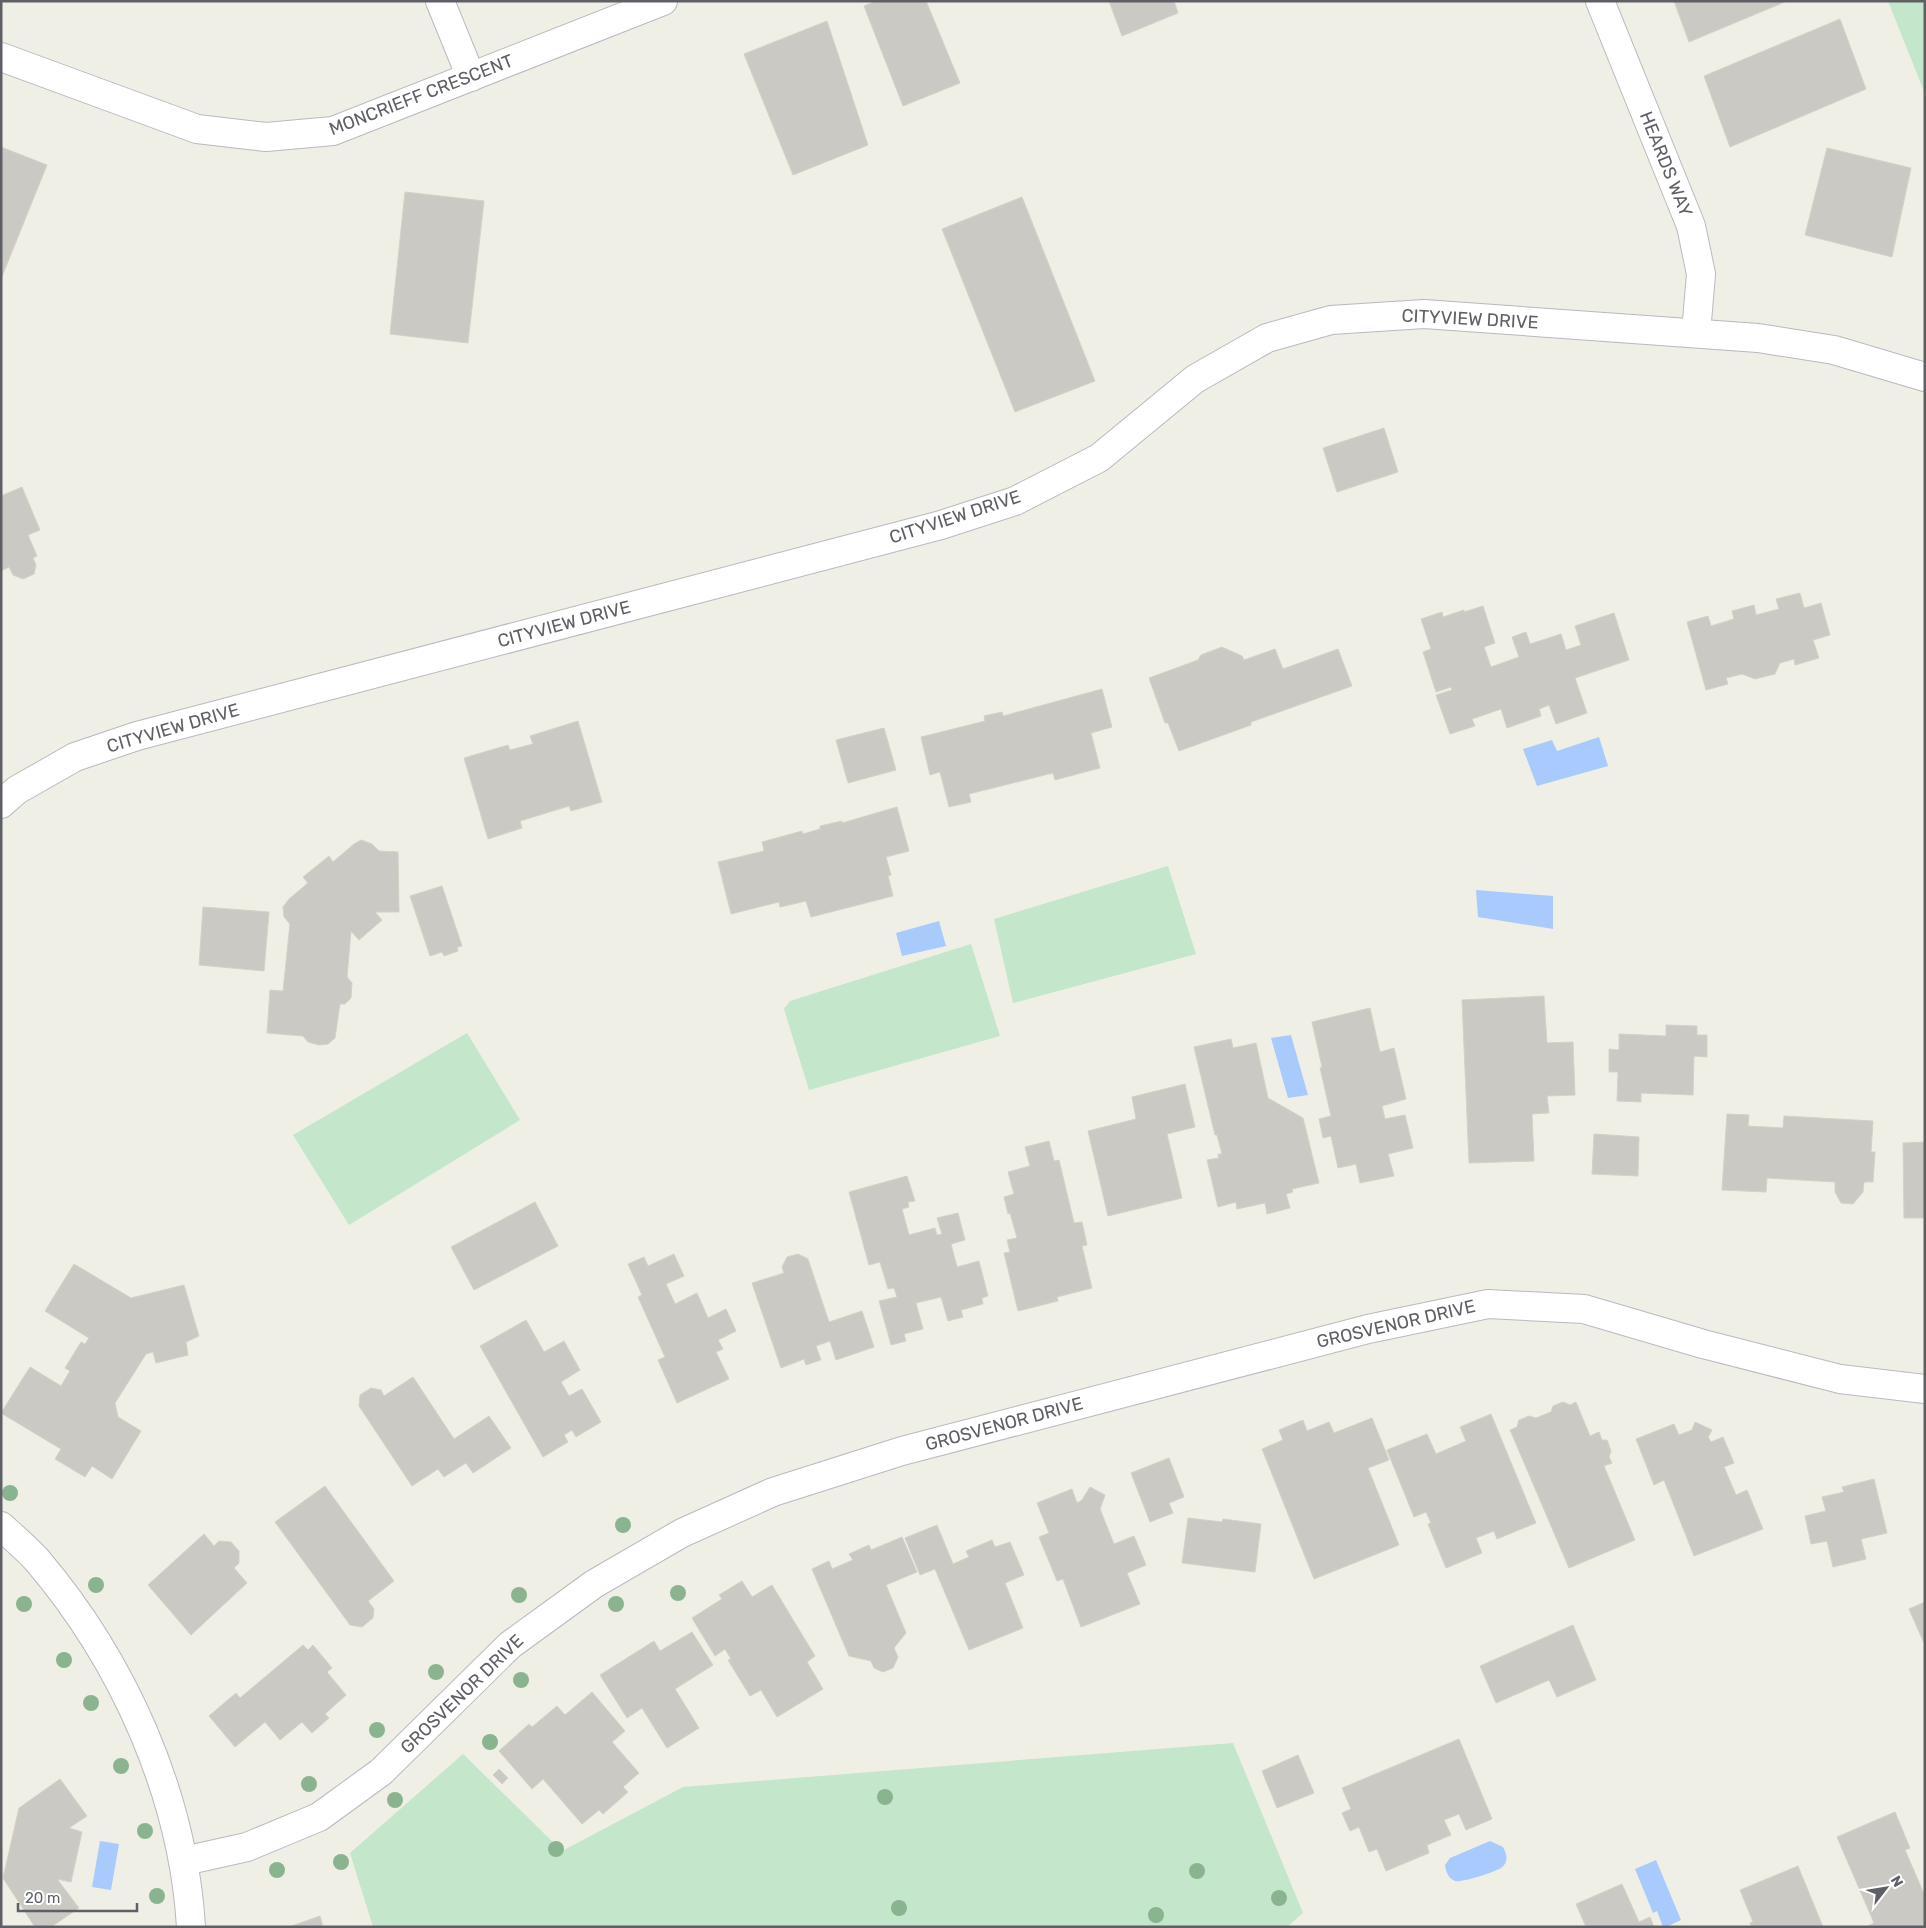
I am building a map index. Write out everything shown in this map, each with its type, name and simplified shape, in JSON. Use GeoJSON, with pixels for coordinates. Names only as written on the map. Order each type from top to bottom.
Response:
{"type":"FeatureCollection","features":[{"type":"Feature","properties":{"kind":"street"},"geometry":{"type":"LineString","coordinates":[[440,1],[471,77]]}},
{"type":"Feature","properties":{"kind":"street","name":"MONCRIEFF CRESCENT"},"geometry":{"type":"LineString","coordinates":[[1,57],[197,129],[266,137],[333,132],[664,1]]}},
{"type":"Feature","properties":{"kind":"street","name":"HEARDS WAY"},"geometry":{"type":"LineString","coordinates":[[1600,1],[1691,226],[1701,274],[1696,333]]}},
{"type":"Feature","properties":{"kind":"street","name":"CITYVIEW DRIVE"},"geometry":{"type":"LineString","coordinates":[[1,804],[17,790],[75,757],[137,736],[941,525],[1015,501],[1099,458],[1195,380],[1243,352],[1268,338],[1331,320],[1424,314],[1758,338],[1834,350],[1925,377]]}},
{"type":"Feature","properties":{"kind":"street","name":"GROSVENOR DRIVE"},"geometry":{"type":"LineString","coordinates":[[184,1861],[247,1847],[319,1817],[381,1772],[510,1644],[594,1584],[682,1533],[773,1492],[902,1451],[1368,1328],[1488,1304],[1584,1309],[1703,1344],[1840,1379],[1925,1389]]}},
{"type":"Feature","properties":{"kind":"street"},"geometry":{"type":"LineString","coordinates":[[1,1526],[36,1559],[89,1629],[134,1709],[167,1796],[184,1861],[191,1927]]}},
{"type":"Feature","properties":{"kind":"green space"},"geometry":{"type":"Polygon","coordinates":[[[1888,1],[1925,1],[1925,94],[1888,1]]]}},
{"type":"Feature","properties":{"kind":"green space"},"geometry":{"type":"Polygon","coordinates":[[[1168,866],[1196,954],[1013,1003],[994,919],[1168,866]]]}},
{"type":"Feature","properties":{"kind":"green space"},"geometry":{"type":"Polygon","coordinates":[[[971,944],[1000,1036],[809,1090],[784,1009],[790,1001],[971,944]]]}},
{"type":"Feature","properties":{"kind":"green space"},"geometry":{"type":"Polygon","coordinates":[[[467,1033],[520,1120],[349,1225],[293,1135],[467,1033]]]}},
{"type":"Feature","properties":{"kind":"green space"},"geometry":{"type":"Polygon","coordinates":[[[1233,1743],[1303,1913],[1287,1927],[373,1927],[350,1853],[463,1754],[562,1851],[683,1787],[1233,1743]]]}},
{"type":"Feature","properties":{"kind":"water"},"geometry":{"type":"Polygon","coordinates":[[[1599,737],[1608,766],[1537,786],[1523,749],[1552,740],[1557,751],[1599,737]]]}},
{"type":"Feature","properties":{"kind":"water"},"geometry":{"type":"Polygon","coordinates":[[[1476,890],[1553,896],[1553,929],[1478,917],[1476,890]]]}},
{"type":"Feature","properties":{"kind":"water"},"geometry":{"type":"Polygon","coordinates":[[[939,921],[946,946],[902,956],[896,933],[939,921]]]}},
{"type":"Feature","properties":{"kind":"water"},"geometry":{"type":"Polygon","coordinates":[[[1291,1035],[1308,1095],[1288,1098],[1271,1038],[1291,1035]]]}},
{"type":"Feature","properties":{"kind":"water"},"geometry":{"type":"Polygon","coordinates":[[[100,1841],[119,1844],[111,1890],[92,1887],[100,1841]]]}},
{"type":"Feature","properties":{"kind":"water"},"geometry":{"type":"Polygon","coordinates":[[[1490,1841],[1503,1847],[1506,1855],[1504,1866],[1464,1880],[1455,1881],[1449,1876],[1445,1865],[1450,1858],[1490,1841]]]}},
{"type":"Feature","properties":{"kind":"water"},"geometry":{"type":"Polygon","coordinates":[[[1656,1860],[1681,1920],[1666,1927],[1663,1927],[1657,1911],[1653,1913],[1635,1869],[1656,1860]]]}},
{"type":"Feature","properties":{"kind":"building"},"geometry":{"type":"Polygon","coordinates":[[[876,1],[926,1],[960,83],[903,106],[864,6],[876,1]]]}},
{"type":"Feature","properties":{"kind":"building"},"geometry":{"type":"Polygon","coordinates":[[[1109,1],[1174,1],[1178,13],[1122,36],[1109,1]]]}},
{"type":"Feature","properties":{"kind":"building"},"geometry":{"type":"Polygon","coordinates":[[[1674,1],[1787,1],[1689,42],[1674,1]]]}},
{"type":"Feature","properties":{"kind":"building"},"geometry":{"type":"Polygon","coordinates":[[[1840,19],[1866,89],[1730,147],[1704,76],[1840,19]]]}},
{"type":"Feature","properties":{"kind":"building"},"geometry":{"type":"Polygon","coordinates":[[[827,21],[868,145],[793,175],[744,54],[827,21]]]}},
{"type":"Feature","properties":{"kind":"building"},"geometry":{"type":"Polygon","coordinates":[[[1,147],[47,165],[1,279],[1,147]]]}},
{"type":"Feature","properties":{"kind":"building"},"geometry":{"type":"Polygon","coordinates":[[[1827,148],[1911,168],[1892,257],[1805,235],[1827,148]]]}},
{"type":"Feature","properties":{"kind":"building"},"geometry":{"type":"Polygon","coordinates":[[[405,192],[484,201],[468,343],[390,334],[405,192]]]}},
{"type":"Feature","properties":{"kind":"building"},"geometry":{"type":"Polygon","coordinates":[[[1022,197],[1095,381],[1015,412],[942,229],[1022,197]]]}},
{"type":"Feature","properties":{"kind":"building"},"geometry":{"type":"Polygon","coordinates":[[[1384,428],[1398,472],[1337,492],[1323,448],[1384,428]]]}},
{"type":"Feature","properties":{"kind":"building"},"geometry":{"type":"Polygon","coordinates":[[[22,487],[40,530],[28,535],[37,556],[33,558],[36,565],[34,574],[23,579],[13,575],[9,567],[1,571],[1,496],[22,487]]]}},
{"type":"Feature","properties":{"kind":"building"},"geometry":{"type":"Polygon","coordinates":[[[1800,593],[1804,608],[1821,603],[1830,635],[1813,640],[1819,658],[1795,665],[1794,659],[1780,663],[1775,674],[1755,679],[1742,674],[1726,678],[1728,684],[1706,690],[1687,622],[1708,616],[1711,626],[1734,619],[1732,611],[1754,605],[1756,615],[1779,609],[1776,599],[1800,593]]]}},
{"type":"Feature","properties":{"kind":"building"},"geometry":{"type":"Polygon","coordinates":[[[1483,606],[1495,643],[1484,647],[1491,667],[1519,657],[1512,637],[1526,632],[1530,644],[1561,634],[1566,650],[1581,645],[1575,626],[1614,613],[1629,660],[1575,678],[1587,713],[1556,724],[1549,705],[1539,709],[1541,716],[1507,728],[1501,709],[1472,719],[1475,726],[1450,734],[1436,695],[1452,690],[1451,687],[1436,692],[1423,652],[1431,649],[1421,619],[1442,612],[1443,617],[1483,606]]]}},
{"type":"Feature","properties":{"kind":"building"},"geometry":{"type":"Polygon","coordinates":[[[1222,647],[1242,656],[1244,660],[1275,649],[1283,669],[1338,649],[1352,686],[1251,722],[1251,725],[1179,751],[1168,723],[1165,723],[1149,678],[1198,660],[1201,655],[1222,647]]]}},
{"type":"Feature","properties":{"kind":"building"},"geometry":{"type":"Polygon","coordinates":[[[1102,689],[1112,727],[1091,733],[1100,768],[1055,780],[1053,773],[969,794],[971,802],[949,807],[940,772],[930,775],[921,737],[985,721],[984,716],[1002,712],[1003,716],[1102,689]]]}},
{"type":"Feature","properties":{"kind":"building"},"geometry":{"type":"Polygon","coordinates":[[[578,721],[602,802],[571,811],[569,806],[520,821],[522,828],[488,839],[464,758],[508,745],[510,750],[533,744],[530,736],[578,721]]]}},
{"type":"Feature","properties":{"kind":"building"},"geometry":{"type":"Polygon","coordinates":[[[884,728],[896,770],[848,783],[836,740],[884,728]]]}},
{"type":"Feature","properties":{"kind":"building"},"geometry":{"type":"Polygon","coordinates":[[[897,807],[909,851],[886,857],[891,875],[888,876],[893,896],[811,917],[806,901],[780,907],[779,902],[731,914],[718,862],[764,851],[762,842],[802,831],[803,834],[820,829],[820,826],[842,821],[842,823],[897,807]]]}},
{"type":"Feature","properties":{"kind":"building"},"geometry":{"type":"Polygon","coordinates":[[[361,840],[372,844],[379,851],[398,852],[399,912],[375,912],[382,920],[359,940],[351,931],[347,977],[352,983],[351,998],[345,1004],[340,1004],[335,1038],[328,1044],[319,1045],[308,1042],[303,1036],[267,1033],[270,990],[283,991],[290,924],[284,917],[283,907],[289,899],[308,883],[303,877],[329,856],[333,862],[361,840]]]}},
{"type":"Feature","properties":{"kind":"building"},"geometry":{"type":"Polygon","coordinates":[[[442,886],[462,946],[457,947],[458,951],[444,956],[442,952],[430,956],[410,896],[442,886]]]}},
{"type":"Feature","properties":{"kind":"building"},"geometry":{"type":"Polygon","coordinates":[[[203,907],[269,912],[264,971],[199,965],[203,907]]]}},
{"type":"Feature","properties":{"kind":"building"},"geometry":{"type":"Polygon","coordinates":[[[1544,996],[1547,1043],[1573,1042],[1575,1095],[1547,1096],[1549,1113],[1532,1114],[1534,1161],[1469,1163],[1462,1000],[1544,996]]]}},
{"type":"Feature","properties":{"kind":"building"},"geometry":{"type":"Polygon","coordinates":[[[1370,1008],[1380,1052],[1394,1048],[1406,1099],[1382,1106],[1385,1119],[1405,1115],[1413,1148],[1388,1154],[1394,1176],[1360,1183],[1356,1164],[1338,1168],[1331,1136],[1323,1138],[1319,1119],[1331,1116],[1312,1022],[1370,1008]]]}},
{"type":"Feature","properties":{"kind":"building"},"geometry":{"type":"Polygon","coordinates":[[[1666,1025],[1697,1026],[1697,1035],[1707,1035],[1707,1057],[1694,1056],[1693,1095],[1641,1093],[1641,1102],[1617,1101],[1618,1072],[1609,1072],[1609,1049],[1619,1050],[1619,1034],[1666,1036],[1666,1025]]]}},
{"type":"Feature","properties":{"kind":"building"},"geometry":{"type":"Polygon","coordinates":[[[1231,1039],[1233,1048],[1256,1043],[1268,1098],[1303,1118],[1319,1183],[1292,1189],[1293,1192],[1286,1194],[1290,1208],[1267,1214],[1265,1203],[1237,1209],[1236,1202],[1218,1207],[1207,1160],[1219,1158],[1218,1154],[1222,1154],[1217,1135],[1215,1135],[1194,1047],[1231,1039]]]}},
{"type":"Feature","properties":{"kind":"building"},"geometry":{"type":"Polygon","coordinates":[[[1185,1084],[1195,1127],[1167,1134],[1182,1198],[1108,1216],[1088,1131],[1136,1119],[1132,1097],[1185,1084]]]}},
{"type":"Feature","properties":{"kind":"building"},"geometry":{"type":"Polygon","coordinates":[[[1727,1114],[1749,1115],[1748,1126],[1783,1128],[1784,1116],[1873,1121],[1871,1152],[1875,1152],[1873,1182],[1864,1182],[1863,1192],[1853,1204],[1841,1203],[1835,1192],[1835,1182],[1767,1178],[1766,1192],[1722,1190],[1727,1114]]]}},
{"type":"Feature","properties":{"kind":"building"},"geometry":{"type":"Polygon","coordinates":[[[1594,1134],[1639,1137],[1638,1176],[1592,1174],[1594,1134]]]}},
{"type":"Feature","properties":{"kind":"building"},"geometry":{"type":"Polygon","coordinates":[[[1049,1141],[1054,1161],[1059,1160],[1074,1223],[1082,1222],[1087,1245],[1082,1246],[1092,1288],[1057,1297],[1058,1301],[1018,1311],[1004,1253],[1010,1252],[1007,1240],[1017,1238],[1004,1197],[1014,1194],[1008,1172],[1030,1166],[1025,1147],[1049,1141]]]}},
{"type":"Feature","properties":{"kind":"building"},"geometry":{"type":"Polygon","coordinates":[[[1925,1142],[1925,1218],[1904,1218],[1903,1143],[1925,1142]]]}},
{"type":"Feature","properties":{"kind":"building"},"geometry":{"type":"Polygon","coordinates":[[[907,1176],[915,1201],[908,1202],[909,1207],[902,1209],[909,1235],[935,1228],[937,1235],[942,1234],[937,1218],[958,1213],[965,1240],[951,1244],[957,1267],[979,1261],[988,1296],[982,1298],[983,1304],[961,1310],[963,1317],[948,1321],[941,1297],[916,1303],[923,1329],[904,1334],[906,1341],[891,1345],[879,1301],[897,1297],[894,1288],[888,1289],[880,1262],[869,1265],[849,1192],[907,1176]]]}},
{"type":"Feature","properties":{"kind":"building"},"geometry":{"type":"Polygon","coordinates":[[[535,1202],[558,1246],[474,1290],[451,1247],[535,1202]]]}},
{"type":"Feature","properties":{"kind":"building"},"geometry":{"type":"Polygon","coordinates":[[[674,1254],[684,1276],[666,1284],[675,1304],[697,1293],[708,1318],[726,1309],[736,1331],[718,1340],[723,1349],[716,1352],[729,1379],[677,1403],[658,1360],[665,1357],[638,1297],[642,1295],[628,1264],[644,1257],[648,1266],[674,1254]]]}},
{"type":"Feature","properties":{"kind":"building"},"geometry":{"type":"Polygon","coordinates":[[[798,1254],[808,1259],[829,1322],[862,1311],[874,1347],[836,1360],[830,1341],[816,1346],[821,1360],[806,1365],[804,1359],[781,1368],[752,1283],[784,1273],[782,1267],[787,1257],[798,1254]]]}},
{"type":"Feature","properties":{"kind":"building"},"geometry":{"type":"Polygon","coordinates":[[[74,1264],[131,1298],[184,1285],[199,1336],[186,1342],[188,1355],[156,1363],[153,1352],[146,1354],[115,1403],[118,1417],[141,1431],[112,1479],[92,1466],[85,1477],[55,1459],[61,1449],[1,1413],[30,1367],[61,1386],[70,1371],[65,1368],[81,1342],[85,1344],[89,1338],[45,1311],[74,1264]]]}},
{"type":"Feature","properties":{"kind":"building"},"geometry":{"type":"Polygon","coordinates":[[[526,1320],[544,1352],[564,1341],[580,1370],[561,1382],[569,1396],[582,1389],[601,1422],[576,1437],[572,1430],[564,1435],[568,1442],[543,1457],[480,1346],[526,1320]]]}},
{"type":"Feature","properties":{"kind":"building"},"geometry":{"type":"Polygon","coordinates":[[[413,1377],[454,1439],[489,1416],[511,1448],[473,1473],[466,1463],[444,1477],[438,1469],[412,1486],[359,1406],[360,1395],[371,1388],[381,1390],[384,1396],[413,1377]]]}},
{"type":"Feature","properties":{"kind":"building"},"geometry":{"type":"Polygon","coordinates":[[[1563,1402],[1570,1405],[1576,1402],[1590,1436],[1599,1432],[1602,1440],[1607,1440],[1611,1451],[1609,1457],[1612,1463],[1604,1466],[1635,1540],[1569,1568],[1510,1430],[1517,1427],[1519,1420],[1529,1416],[1536,1418],[1551,1412],[1553,1406],[1563,1402]]]}},
{"type":"Feature","properties":{"kind":"building"},"geometry":{"type":"Polygon","coordinates":[[[1491,1414],[1536,1523],[1497,1539],[1494,1531],[1476,1538],[1482,1553],[1446,1568],[1428,1524],[1431,1523],[1426,1512],[1414,1517],[1387,1450],[1427,1434],[1436,1454],[1466,1441],[1460,1427],[1491,1414]]]}},
{"type":"Feature","properties":{"kind":"building"},"geometry":{"type":"Polygon","coordinates":[[[1372,1418],[1389,1460],[1368,1468],[1399,1545],[1314,1579],[1262,1449],[1283,1440],[1279,1430],[1303,1420],[1307,1431],[1329,1422],[1334,1433],[1372,1418]]]}},
{"type":"Feature","properties":{"kind":"building"},"geometry":{"type":"Polygon","coordinates":[[[1695,1422],[1712,1430],[1708,1437],[1711,1442],[1723,1437],[1734,1463],[1724,1467],[1736,1495],[1747,1490],[1763,1529],[1694,1556],[1664,1480],[1654,1485],[1636,1439],[1674,1424],[1679,1435],[1692,1430],[1695,1422]]]}},
{"type":"Feature","properties":{"kind":"building"},"geometry":{"type":"Polygon","coordinates":[[[1169,1458],[1184,1497],[1169,1503],[1173,1513],[1150,1522],[1131,1473],[1169,1458]]]}},
{"type":"Feature","properties":{"kind":"building"},"geometry":{"type":"Polygon","coordinates":[[[1874,1479],[1887,1533],[1861,1539],[1866,1559],[1833,1567],[1827,1541],[1811,1544],[1805,1516],[1826,1511],[1822,1497],[1844,1492],[1842,1487],[1874,1479]]]}},
{"type":"Feature","properties":{"kind":"building"},"geometry":{"type":"Polygon","coordinates":[[[325,1486],[394,1581],[368,1601],[374,1609],[373,1618],[362,1627],[350,1625],[275,1522],[325,1486]]]}},
{"type":"Feature","properties":{"kind":"building"},"geometry":{"type":"Polygon","coordinates":[[[1090,1487],[1105,1495],[1100,1509],[1114,1544],[1134,1536],[1146,1565],[1127,1573],[1140,1604],[1081,1627],[1063,1579],[1057,1581],[1039,1537],[1049,1533],[1037,1503],[1072,1489],[1077,1503],[1082,1500],[1090,1487]]]}},
{"type":"Feature","properties":{"kind":"building"},"geometry":{"type":"Polygon","coordinates":[[[1188,1518],[1222,1522],[1223,1519],[1261,1524],[1255,1572],[1182,1563],[1188,1518]]]}},
{"type":"Feature","properties":{"kind":"building"},"geometry":{"type":"Polygon","coordinates":[[[937,1525],[953,1564],[969,1557],[966,1551],[992,1540],[995,1547],[1010,1542],[1024,1575],[1005,1583],[1023,1628],[969,1650],[935,1569],[920,1575],[905,1538],[937,1525]]]}},
{"type":"Feature","properties":{"kind":"building"},"geometry":{"type":"Polygon","coordinates":[[[204,1534],[214,1546],[219,1541],[231,1542],[239,1551],[239,1563],[234,1568],[247,1583],[191,1635],[148,1585],[204,1534]]]}},
{"type":"Feature","properties":{"kind":"building"},"geometry":{"type":"Polygon","coordinates":[[[902,1537],[917,1572],[886,1585],[906,1633],[894,1648],[898,1657],[893,1668],[883,1672],[874,1668],[871,1661],[849,1656],[812,1569],[829,1561],[832,1569],[853,1560],[849,1554],[869,1545],[871,1550],[902,1537]]]}},
{"type":"Feature","properties":{"kind":"building"},"geometry":{"type":"Polygon","coordinates":[[[742,1581],[752,1597],[772,1585],[815,1656],[807,1662],[823,1689],[777,1717],[761,1690],[750,1696],[728,1660],[731,1659],[725,1649],[715,1656],[692,1618],[722,1599],[719,1595],[742,1581]]]}},
{"type":"Feature","properties":{"kind":"building"},"geometry":{"type":"Polygon","coordinates":[[[1925,1602],[1925,1643],[1924,1643],[1909,1609],[1925,1602]]]}},
{"type":"Feature","properties":{"kind":"building"},"geometry":{"type":"Polygon","coordinates":[[[1573,1625],[1596,1680],[1557,1697],[1549,1680],[1496,1703],[1480,1666],[1573,1625]]]}},
{"type":"Feature","properties":{"kind":"building"},"geometry":{"type":"Polygon","coordinates":[[[692,1632],[713,1665],[675,1689],[699,1728],[667,1748],[642,1708],[627,1718],[600,1675],[654,1641],[660,1651],[692,1632]]]}},
{"type":"Feature","properties":{"kind":"building"},"geometry":{"type":"Polygon","coordinates":[[[303,1645],[308,1650],[313,1645],[332,1668],[327,1672],[346,1695],[325,1714],[329,1718],[312,1733],[302,1722],[280,1740],[265,1722],[235,1747],[209,1716],[236,1693],[240,1698],[303,1645]]]}},
{"type":"Feature","properties":{"kind":"building"},"geometry":{"type":"Polygon","coordinates":[[[592,1692],[625,1731],[612,1742],[639,1773],[623,1787],[628,1792],[603,1814],[599,1810],[582,1824],[543,1779],[532,1789],[499,1751],[529,1724],[532,1727],[557,1706],[565,1715],[592,1692]]]}},
{"type":"Feature","properties":{"kind":"building"},"geometry":{"type":"Polygon","coordinates":[[[1459,1739],[1492,1819],[1466,1830],[1459,1814],[1444,1820],[1451,1835],[1427,1845],[1429,1853],[1386,1871],[1377,1849],[1369,1852],[1359,1827],[1350,1831],[1342,1813],[1351,1809],[1342,1788],[1459,1739]]]}},
{"type":"Feature","properties":{"kind":"building"},"geometry":{"type":"Polygon","coordinates":[[[1298,1755],[1314,1793],[1277,1808],[1262,1771],[1298,1755]]]}},
{"type":"Feature","properties":{"kind":"building"},"geometry":{"type":"Polygon","coordinates":[[[499,1769],[508,1778],[502,1784],[493,1775],[499,1769]]]}},
{"type":"Feature","properties":{"kind":"building"},"geometry":{"type":"Polygon","coordinates":[[[60,1779],[87,1816],[69,1828],[82,1832],[71,1882],[57,1879],[79,1908],[51,1927],[35,1927],[3,1878],[19,1808],[60,1779]]]}},
{"type":"Feature","properties":{"kind":"building"},"geometry":{"type":"Polygon","coordinates":[[[1895,1812],[1910,1848],[1905,1850],[1925,1896],[1925,1927],[1866,1927],[1874,1923],[1837,1837],[1895,1812]]]}},
{"type":"Feature","properties":{"kind":"building"},"geometry":{"type":"Polygon","coordinates":[[[1798,1866],[1823,1927],[1752,1927],[1750,1923],[1753,1922],[1740,1890],[1798,1866]]]}},
{"type":"Feature","properties":{"kind":"building"},"geometry":{"type":"Polygon","coordinates":[[[1622,1884],[1639,1922],[1650,1917],[1654,1927],[1586,1927],[1576,1904],[1622,1884]]]}},
{"type":"Feature","properties":{"kind":"building"},"geometry":{"type":"Polygon","coordinates":[[[320,1916],[323,1927],[289,1927],[320,1916]]]}}]}
